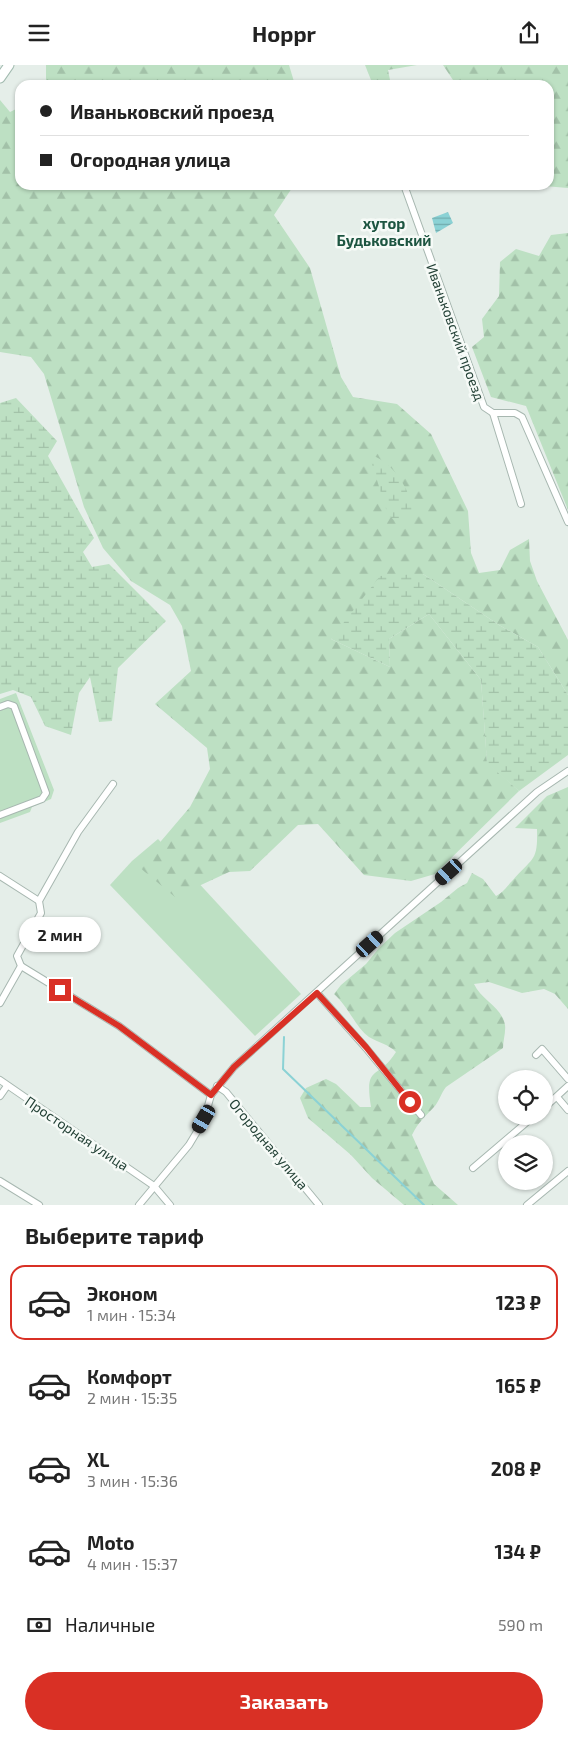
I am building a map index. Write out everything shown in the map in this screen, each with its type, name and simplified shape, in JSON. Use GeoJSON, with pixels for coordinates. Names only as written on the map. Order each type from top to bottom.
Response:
{"type":"FeatureCollection","features":[{"type":"Feature","properties":{"kind":"street"},"geometry":{"type":"LineString","coordinates":[[0,78],[9,65]]}},
{"type":"Feature","properties":{"kind":"street","name":"Иваньковский проезд"},"geometry":{"type":"LineString","coordinates":[[406,190],[484,407],[493,413],[521,504]]}},
{"type":"Feature","properties":{"kind":"street"},"geometry":{"type":"LineString","coordinates":[[493,413],[515,413],[522,417],[568,522]]}},
{"type":"Feature","properties":{"kind":"street"},"geometry":{"type":"LineString","coordinates":[[0,707],[8,704],[14,706],[46,793],[42,799],[0,815]]}},
{"type":"Feature","properties":{"kind":"street"},"geometry":{"type":"LineString","coordinates":[[138,1205],[189,1145],[204,1119],[211,1095],[234,1067],[537,792],[568,771]]}},
{"type":"Feature","properties":{"kind":"street"},"geometry":{"type":"LineString","coordinates":[[0,1003],[21,966],[17,956],[41,913],[39,901],[78,832],[113,784]]}},
{"type":"Feature","properties":{"kind":"street"},"geometry":{"type":"LineString","coordinates":[[0,877],[39,901]]}},
{"type":"Feature","properties":{"kind":"street","name":"Огородная улица"},"geometry":{"type":"LineString","coordinates":[[21,966],[119,1026],[211,1095]]}},
{"type":"Feature","properties":{"kind":"street"},"geometry":{"type":"LineString","coordinates":[[317,993],[366,1047],[421,1115]]}},
{"type":"Feature","properties":{"kind":"street"},"geometry":{"type":"LineString","coordinates":[[536,1055],[542,1049],[568,1079]]}},
{"type":"Feature","properties":{"kind":"street","name":"Просторная улица"},"geometry":{"type":"LineString","coordinates":[[0,1080],[154,1186],[170,1205]]}},
{"type":"Feature","properties":{"kind":"street"},"geometry":{"type":"LineString","coordinates":[[0,1096],[7,1086]]}},
{"type":"Feature","properties":{"kind":"street","name":"Огородная улица"},"geometry":{"type":"LineString","coordinates":[[217,1086],[226,1092],[319,1205]]}},
{"type":"Feature","properties":{"kind":"street"},"geometry":{"type":"LineString","coordinates":[[553,1101],[568,1086]]}},
{"type":"Feature","properties":{"kind":"street"},"geometry":{"type":"LineString","coordinates":[[558,1097],[568,1110]]}},
{"type":"Feature","properties":{"kind":"street"},"geometry":{"type":"LineString","coordinates":[[473,1168],[523,1125]]}},
{"type":"Feature","properties":{"kind":"street"},"geometry":{"type":"LineString","coordinates":[[527,1205],[568,1171]]}},
{"type":"Feature","properties":{"kind":"street"},"geometry":{"type":"LineString","coordinates":[[0,1181],[39,1205]]}},
{"type":"Feature","properties":{"kind":"green space"},"geometry":{"type":"Polygon","coordinates":[[[46,65],[289,65],[294,80],[46,80],[46,65]]]}},
{"type":"Feature","properties":{"kind":"green space"},"geometry":{"type":"Polygon","coordinates":[[[365,65],[417,65],[388,70],[390,80],[371,80],[365,65]]]}},
{"type":"Feature","properties":{"kind":"green space"},"geometry":{"type":"Polygon","coordinates":[[[443,65],[568,65],[568,188],[554,187],[554,80],[453,80],[443,65]]]}},
{"type":"Feature","properties":{"kind":"green space"},"geometry":{"type":"Polygon","coordinates":[[[0,100],[10,112],[15,110],[15,190],[291,190],[274,215],[310,268],[341,377],[353,397],[397,404],[431,434],[468,511],[471,553],[479,573],[500,570],[510,550],[529,539],[530,561],[537,581],[568,640],[568,695],[538,647],[499,625],[423,574],[331,639],[390,667],[389,639],[429,614],[481,680],[487,762],[519,791],[435,874],[411,881],[364,875],[318,824],[298,825],[250,871],[229,872],[175,897],[139,867],[190,807],[210,769],[207,748],[155,704],[191,671],[182,626],[170,605],[131,581],[103,548],[84,507],[44,374],[31,357],[0,352],[0,100]]]}},
{"type":"Feature","properties":{"kind":"green space"},"geometry":{"type":"Polygon","coordinates":[[[568,233],[568,510],[526,406],[491,397],[472,347],[484,337],[482,319],[499,296],[500,262],[516,249],[539,256],[551,235],[568,233]]]}},
{"type":"Feature","properties":{"kind":"green space"},"geometry":{"type":"Polygon","coordinates":[[[16,398],[57,441],[48,456],[94,538],[83,552],[92,567],[109,564],[166,621],[118,668],[112,721],[99,722],[90,677],[79,693],[71,735],[45,726],[31,697],[13,690],[0,694],[0,403],[16,398]]]}},
{"type":"Feature","properties":{"kind":"green space"},"geometry":{"type":"Polygon","coordinates":[[[369,455],[385,463],[400,479],[410,498],[412,516],[397,522],[388,515],[369,455]]]}},
{"type":"Feature","properties":{"kind":"green space"},"geometry":{"type":"Polygon","coordinates":[[[423,574],[499,625],[538,647],[568,695],[568,755],[519,791],[487,763],[481,680],[429,614],[389,639],[390,667],[331,639],[380,576],[423,574]]]}},
{"type":"Feature","properties":{"kind":"green space"},"geometry":{"type":"Polygon","coordinates":[[[16,693],[54,790],[51,799],[32,807],[30,812],[0,823],[0,699],[16,693]]]}},
{"type":"Feature","properties":{"kind":"green space"},"geometry":{"type":"Polygon","coordinates":[[[568,787],[568,1009],[555,994],[544,989],[522,993],[489,982],[474,984],[481,995],[496,1008],[503,1019],[505,1028],[503,1048],[446,1087],[436,1105],[419,1123],[412,1135],[434,1184],[458,1205],[404,1205],[308,1118],[300,1098],[306,1088],[326,1079],[336,1084],[360,1107],[371,1107],[369,1084],[371,1078],[384,1067],[396,1052],[364,1033],[334,994],[395,933],[467,883],[472,873],[483,879],[496,896],[502,892],[535,854],[537,829],[515,828],[547,796],[568,787]]]}},
{"type":"Feature","properties":{"kind":"green space"},"geometry":{"type":"Polygon","coordinates":[[[158,839],[301,994],[255,1036],[110,885],[132,861],[158,839]]]}},
{"type":"Feature","properties":{"kind":"water"},"geometry":{"type":"Polygon","coordinates":[[[448,212],[453,223],[436,233],[432,218],[448,212]]]}},
{"type":"Feature","properties":{"kind":"waterway"},"geometry":{"type":"LineString","coordinates":[[284,1037],[283,1069],[424,1205]]}},
{"type":"Feature","properties":{"kind":"district","name":"хутор Будьковский"},"geometry":{"type":"Point","coordinates":[384,232]}},
{"type":"Feature","properties":{"kind":"route"},"geometry":{"type":"LineString","coordinates":[[60,990],[119,1026],[211,1095],[234,1067],[317,993],[366,1047],[410,1102]]}}]}
